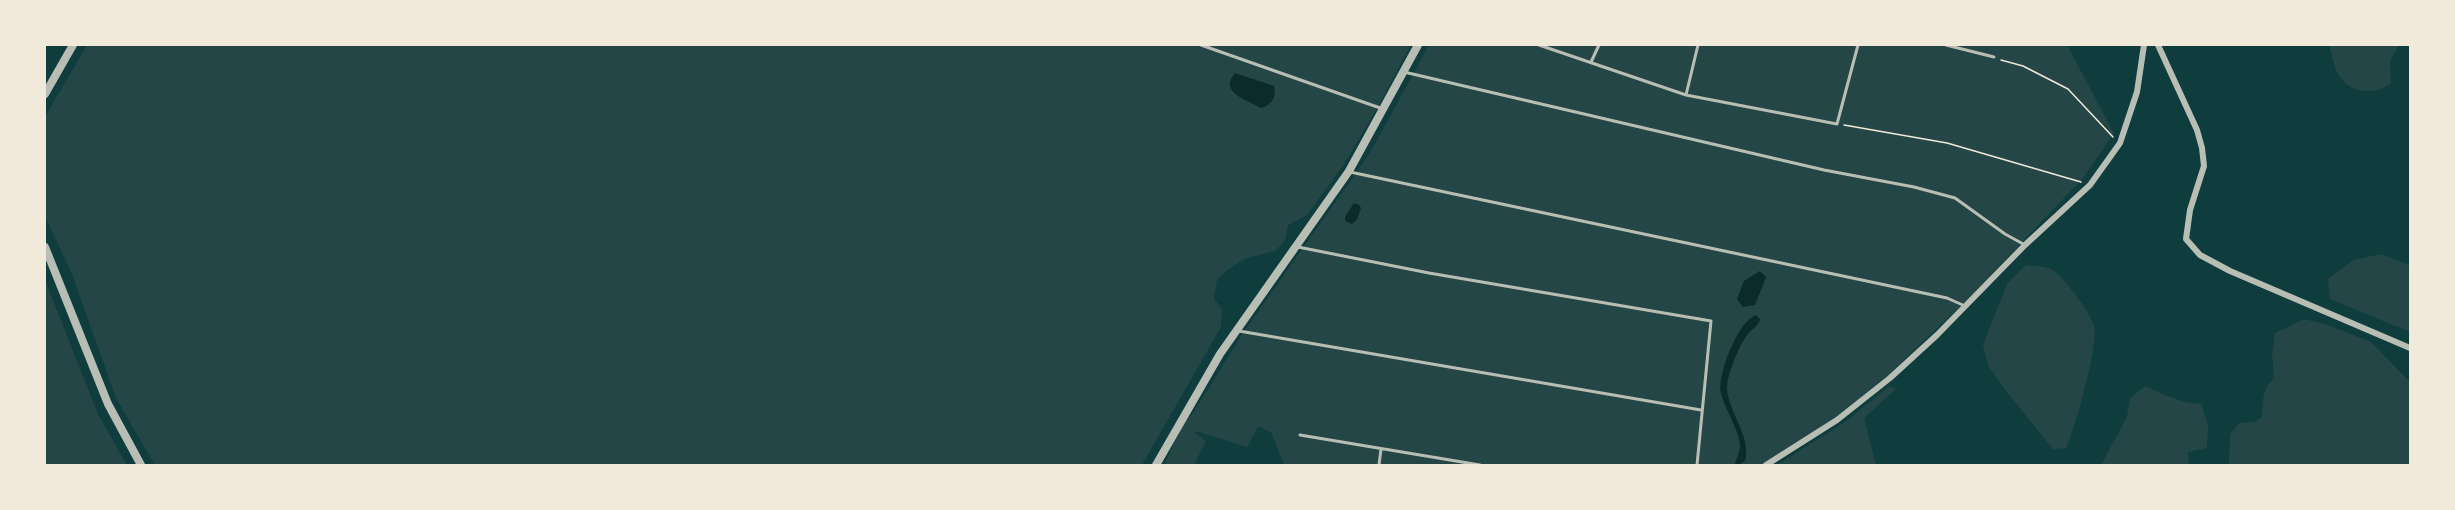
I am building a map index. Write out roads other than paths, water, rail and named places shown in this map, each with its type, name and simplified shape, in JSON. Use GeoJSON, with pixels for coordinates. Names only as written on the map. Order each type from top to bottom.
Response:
{"type":"FeatureCollection","features":[{"type":"Feature","properties":{"kind":"street"},"geometry":{"type":"LineString","coordinates":[[45,94],[73,45]]}},
{"type":"Feature","properties":{"kind":"street"},"geometry":{"type":"LineString","coordinates":[[1156,465],[1220,354],[1348,171],[1384,110],[1418,45]]}},
{"type":"Feature","properties":{"kind":"street"},"geometry":{"type":"LineString","coordinates":[[1766,465],[1837,420],[1890,378],[1966,306],[2025,244],[2090,185],[2120,143],[2137,92],[2144,45]]}},
{"type":"Feature","properties":{"kind":"street"},"geometry":{"type":"LineString","coordinates":[[2158,45],[2198,130],[2202,148],[2204,166],[2190,210],[2186,240],[2200,255],[2230,271],[2410,348]]}},
{"type":"Feature","properties":{"kind":"street"},"geometry":{"type":"LineString","coordinates":[[45,247],[108,404],[141,465]]}},
{"type":"Feature","properties":{"kind":"lane"},"geometry":{"type":"LineString","coordinates":[[1201,45],[1384,110]]}},
{"type":"Feature","properties":{"kind":"lane"},"geometry":{"type":"LineString","coordinates":[[1539,45],[1686,94],[1837,124],[1858,45]]}},
{"type":"Feature","properties":{"kind":"lane"},"geometry":{"type":"LineString","coordinates":[[1591,62],[1599,45]]}},
{"type":"Feature","properties":{"kind":"lane"},"geometry":{"type":"LineString","coordinates":[[1686,94],[1698,45]]}},
{"type":"Feature","properties":{"kind":"lane"},"geometry":{"type":"LineString","coordinates":[[1946,45],[1994,57]]}},
{"type":"Feature","properties":{"kind":"lane"},"geometry":{"type":"LineString","coordinates":[[1404,72],[1824,170],[1914,187],[1955,198],[2005,234],[2025,244]]}},
{"type":"Feature","properties":{"kind":"lane"},"geometry":{"type":"LineString","coordinates":[[1348,171],[1947,298],[1966,306]]}},
{"type":"Feature","properties":{"kind":"lane"},"geometry":{"type":"LineString","coordinates":[[1296,247],[1429,273],[1711,321],[1697,465]]}},
{"type":"Feature","properties":{"kind":"lane"},"geometry":{"type":"LineString","coordinates":[[1237,330],[1701,410]]}},
{"type":"Feature","properties":{"kind":"lane"},"geometry":{"type":"LineString","coordinates":[[1300,435],[1480,465]]}},
{"type":"Feature","properties":{"kind":"lane"},"geometry":{"type":"LineString","coordinates":[[1379,465],[1381,448]]}}]}
